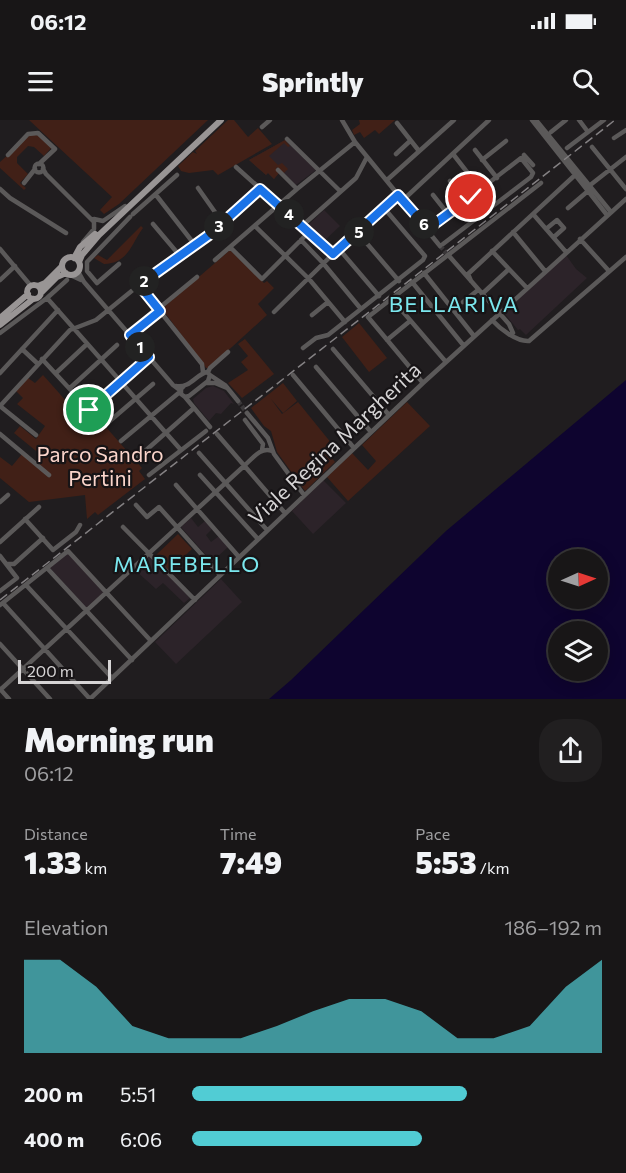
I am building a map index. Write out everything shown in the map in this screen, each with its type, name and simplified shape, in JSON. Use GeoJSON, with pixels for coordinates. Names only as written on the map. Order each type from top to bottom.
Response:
{"type":"FeatureCollection","features":[{"type":"Feature","properties":{"kind":"main road"},"geometry":{"type":"LineString","coordinates":[[37,289],[57,278],[75,274],[80,248],[216,120]]}},
{"type":"Feature","properties":{"kind":"main road"},"geometry":{"type":"LineString","coordinates":[[77,263],[99,235],[221,120]]}},
{"type":"Feature","properties":{"kind":"main road"},"geometry":{"type":"LineString","coordinates":[[0,325],[62,266],[66,258],[77,263]]}},
{"type":"Feature","properties":{"kind":"main road"},"geometry":{"type":"LineString","coordinates":[[62,266],[67,276]]}},
{"type":"Feature","properties":{"kind":"main road"},"geometry":{"type":"LineString","coordinates":[[30,296],[38,298],[37,289]]}},
{"type":"Feature","properties":{"kind":"main road"},"geometry":{"type":"LineString","coordinates":[[0,318],[30,296]]}},
{"type":"Feature","properties":{"kind":"street"},"geometry":{"type":"LineString","coordinates":[[262,127],[270,120]]}},
{"type":"Feature","properties":{"kind":"street"},"geometry":{"type":"LineString","coordinates":[[342,120],[355,142],[398,195],[442,245],[531,177],[533,173],[531,164],[523,157],[429,228],[421,221]]}},
{"type":"Feature","properties":{"kind":"street"},"geometry":{"type":"LineString","coordinates":[[387,180],[454,120]]}},
{"type":"Feature","properties":{"kind":"street"},"geometry":{"type":"LineString","coordinates":[[403,200],[489,120]]}},
{"type":"Feature","properties":{"kind":"street"},"geometry":{"type":"LineString","coordinates":[[532,120],[567,161]]}},
{"type":"Feature","properties":{"kind":"street"},"geometry":{"type":"LineString","coordinates":[[536,120],[609,214]]}},
{"type":"Feature","properties":{"kind":"street"},"geometry":{"type":"LineString","coordinates":[[551,132],[566,120]]}},
{"type":"Feature","properties":{"kind":"street"},"geometry":{"type":"LineString","coordinates":[[579,120],[588,132]]}},
{"type":"Feature","properties":{"kind":"street"},"geometry":{"type":"LineString","coordinates":[[567,148],[604,120]]}},
{"type":"Feature","properties":{"kind":"street"},"geometry":{"type":"LineString","coordinates":[[397,123],[419,151]]}},
{"type":"Feature","properties":{"kind":"street"},"geometry":{"type":"LineString","coordinates":[[614,138],[626,130]]}},
{"type":"Feature","properties":{"kind":"street"},"geometry":{"type":"LineString","coordinates":[[8,155],[31,133],[40,135],[56,149],[24,183]]}},
{"type":"Feature","properties":{"kind":"street"},"geometry":{"type":"LineString","coordinates":[[287,139],[340,191]]}},
{"type":"Feature","properties":{"kind":"street"},"geometry":{"type":"LineString","coordinates":[[396,154],[410,141]]}},
{"type":"Feature","properties":{"kind":"street"},"geometry":{"type":"LineString","coordinates":[[482,159],[506,141]]}},
{"type":"Feature","properties":{"kind":"street"},"geometry":{"type":"LineString","coordinates":[[215,260],[318,170],[355,142]]}},
{"type":"Feature","properties":{"kind":"street"},"geometry":{"type":"LineString","coordinates":[[592,147],[626,189]]}},
{"type":"Feature","properties":{"kind":"street"},"geometry":{"type":"LineString","coordinates":[[475,150],[497,178]]}},
{"type":"Feature","properties":{"kind":"street"},"geometry":{"type":"LineString","coordinates":[[453,154],[481,190]]}},
{"type":"Feature","properties":{"kind":"street"},"geometry":{"type":"LineString","coordinates":[[568,208],[626,156]]}},
{"type":"Feature","properties":{"kind":"street"},"geometry":{"type":"LineString","coordinates":[[303,225],[356,177],[367,157]]}},
{"type":"Feature","properties":{"kind":"street"},"geometry":{"type":"LineString","coordinates":[[236,167],[333,254]]}},
{"type":"Feature","properties":{"kind":"street"},"geometry":{"type":"LineString","coordinates":[[39,168],[98,221],[103,221],[125,206]]}},
{"type":"Feature","properties":{"kind":"street"},"geometry":{"type":"LineString","coordinates":[[278,170],[297,189]]}},
{"type":"Feature","properties":{"kind":"street"},"geometry":{"type":"LineString","coordinates":[[97,283],[87,271],[87,261],[177,174]]}},
{"type":"Feature","properties":{"kind":"street"},"geometry":{"type":"LineString","coordinates":[[471,281],[468,274],[574,176]]}},
{"type":"Feature","properties":{"kind":"street"},"geometry":{"type":"LineString","coordinates":[[450,181],[479,216]]}},
{"type":"Feature","properties":{"kind":"street"},"geometry":{"type":"LineString","coordinates":[[423,383],[368,317],[541,183]]}},
{"type":"Feature","properties":{"kind":"street"},"geometry":{"type":"LineString","coordinates":[[198,188],[222,222]]}},
{"type":"Feature","properties":{"kind":"street"},"geometry":{"type":"LineString","coordinates":[[0,189],[66,233]]}},
{"type":"Feature","properties":{"kind":"street"},"geometry":{"type":"LineString","coordinates":[[36,435],[0,406],[42,359],[70,330],[96,320],[139,285],[195,245],[260,189]]}},
{"type":"Feature","properties":{"kind":"street"},"geometry":{"type":"LineString","coordinates":[[0,199],[5,194]]}},
{"type":"Feature","properties":{"kind":"street"},"geometry":{"type":"LineString","coordinates":[[156,195],[195,245]]}},
{"type":"Feature","properties":{"kind":"street"},"geometry":{"type":"LineString","coordinates":[[274,312],[398,195]]}},
{"type":"Feature","properties":{"kind":"street"},"geometry":{"type":"LineString","coordinates":[[433,195],[448,214]]}},
{"type":"Feature","properties":{"kind":"street","name":"Viale Regina Margherita"},"geometry":{"type":"LineString","coordinates":[[90,699],[423,383],[626,199]]}},
{"type":"Feature","properties":{"kind":"street"},"geometry":{"type":"LineString","coordinates":[[303,348],[316,338],[328,335],[399,281],[425,256],[384,208]]}},
{"type":"Feature","properties":{"kind":"street"},"geometry":{"type":"LineString","coordinates":[[533,214],[566,252]]}},
{"type":"Feature","properties":{"kind":"street"},"geometry":{"type":"LineString","coordinates":[[80,248],[94,229],[95,224],[91,217]]}},
{"type":"Feature","properties":{"kind":"street"},"geometry":{"type":"LineString","coordinates":[[546,229],[557,220],[564,228],[554,237]]}},
{"type":"Feature","properties":{"kind":"street"},"geometry":{"type":"LineString","coordinates":[[153,225],[180,256]]}},
{"type":"Feature","properties":{"kind":"street"},"geometry":{"type":"LineString","coordinates":[[255,226],[309,279],[345,322]]}},
{"type":"Feature","properties":{"kind":"street"},"geometry":{"type":"LineString","coordinates":[[230,247],[262,279],[310,231]]}},
{"type":"Feature","properties":{"kind":"street"},"geometry":{"type":"LineString","coordinates":[[513,232],[545,271]]}},
{"type":"Feature","properties":{"kind":"street"},"geometry":{"type":"LineString","coordinates":[[358,233],[399,281]]}},
{"type":"Feature","properties":{"kind":"street"},"geometry":{"type":"LineString","coordinates":[[580,239],[609,271]]}},
{"type":"Feature","properties":{"kind":"street"},"geometry":{"type":"LineString","coordinates":[[301,240],[324,263],[361,309]]}},
{"type":"Feature","properties":{"kind":"street"},"geometry":{"type":"LineString","coordinates":[[0,249],[37,289]]}},
{"type":"Feature","properties":{"kind":"street"},"geometry":{"type":"LineString","coordinates":[[339,249],[379,296]]}},
{"type":"Feature","properties":{"kind":"street"},"geometry":{"type":"LineString","coordinates":[[492,251],[527,288]]}},
{"type":"Feature","properties":{"kind":"street"},"geometry":{"type":"LineString","coordinates":[[449,256],[507,322],[514,336]]}},
{"type":"Feature","properties":{"kind":"street"},"geometry":{"type":"LineString","coordinates":[[492,320],[501,329],[526,342],[626,257]]}},
{"type":"Feature","properties":{"kind":"street"},"geometry":{"type":"LineString","coordinates":[[77,263],[84,282]]}},
{"type":"Feature","properties":{"kind":"street"},"geometry":{"type":"LineString","coordinates":[[90,289],[119,264]]}},
{"type":"Feature","properties":{"kind":"street"},"geometry":{"type":"LineString","coordinates":[[0,280],[15,266]]}},
{"type":"Feature","properties":{"kind":"street"},"geometry":{"type":"LineString","coordinates":[[463,302],[509,269]]}},
{"type":"Feature","properties":{"kind":"street"},"geometry":{"type":"LineString","coordinates":[[424,273],[474,336]]}},
{"type":"Feature","properties":{"kind":"street"},"geometry":{"type":"LineString","coordinates":[[0,333],[47,298],[67,276],[79,278],[84,282],[181,392],[208,429],[149,475]]}},
{"type":"Feature","properties":{"kind":"street"},"geometry":{"type":"LineString","coordinates":[[130,335],[197,277]]}},
{"type":"Feature","properties":{"kind":"street"},"geometry":{"type":"LineString","coordinates":[[57,278],[60,286]]}},
{"type":"Feature","properties":{"kind":"street"},"geometry":{"type":"LineString","coordinates":[[412,282],[464,346]]}},
{"type":"Feature","properties":{"kind":"street"},"geometry":{"type":"LineString","coordinates":[[51,283],[60,286]]}},
{"type":"Feature","properties":{"kind":"street"},"geometry":{"type":"LineString","coordinates":[[139,285],[207,373],[209,380],[191,397],[193,407]]}},
{"type":"Feature","properties":{"kind":"street"},"geometry":{"type":"LineString","coordinates":[[47,298],[164,434],[181,450]]}},
{"type":"Feature","properties":{"kind":"street"},"geometry":{"type":"LineString","coordinates":[[392,299],[446,362]]}},
{"type":"Feature","properties":{"kind":"street"},"geometry":{"type":"LineString","coordinates":[[312,315],[328,302]]}},
{"type":"Feature","properties":{"kind":"street"},"geometry":{"type":"LineString","coordinates":[[0,373],[57,310]]}},
{"type":"Feature","properties":{"kind":"street"},"geometry":{"type":"LineString","coordinates":[[387,340],[410,321]]}},
{"type":"Feature","properties":{"kind":"street"},"geometry":{"type":"LineString","coordinates":[[501,329],[499,322],[507,322]]}},
{"type":"Feature","properties":{"kind":"street"},"geometry":{"type":"LineString","coordinates":[[501,329],[508,328],[507,322]]}},
{"type":"Feature","properties":{"kind":"street"},"geometry":{"type":"LineString","coordinates":[[56,373],[87,344]]}},
{"type":"Feature","properties":{"kind":"street"},"geometry":{"type":"LineString","coordinates":[[70,388],[117,345]]}},
{"type":"Feature","properties":{"kind":"street"},"geometry":{"type":"LineString","coordinates":[[22,349],[38,364]]}},
{"type":"Feature","properties":{"kind":"street"},"geometry":{"type":"LineString","coordinates":[[333,349],[389,415]]}},
{"type":"Feature","properties":{"kind":"street"},"geometry":{"type":"LineString","coordinates":[[121,441],[190,384],[207,373],[228,352]]}},
{"type":"Feature","properties":{"kind":"street"},"geometry":{"type":"LineString","coordinates":[[89,410],[149,357]]}},
{"type":"Feature","properties":{"kind":"street"},"geometry":{"type":"LineString","coordinates":[[42,359],[104,426],[153,384]]}},
{"type":"Feature","properties":{"kind":"street"},"geometry":{"type":"LineString","coordinates":[[316,367],[371,432]]}},
{"type":"Feature","properties":{"kind":"street"},"geometry":{"type":"LineString","coordinates":[[207,373],[227,388],[238,400]]}},
{"type":"Feature","properties":{"kind":"street"},"geometry":{"type":"LineString","coordinates":[[293,375],[354,448]]}},
{"type":"Feature","properties":{"kind":"street"},"geometry":{"type":"LineString","coordinates":[[205,384],[215,383],[227,388]]}},
{"type":"Feature","properties":{"kind":"street"},"geometry":{"type":"LineString","coordinates":[[181,392],[193,393]]}},
{"type":"Feature","properties":{"kind":"street"},"geometry":{"type":"LineString","coordinates":[[136,459],[193,407]]}},
{"type":"Feature","properties":{"kind":"street"},"geometry":{"type":"LineString","coordinates":[[248,413],[268,438],[272,451],[304,495]]}},
{"type":"Feature","properties":{"kind":"street"},"geometry":{"type":"LineString","coordinates":[[245,420],[263,444],[262,450]]}},
{"type":"Feature","properties":{"kind":"street"},"geometry":{"type":"LineString","coordinates":[[0,434],[49,475]]}},
{"type":"Feature","properties":{"kind":"street"},"geometry":{"type":"LineString","coordinates":[[217,434],[285,513]]}},
{"type":"Feature","properties":{"kind":"street"},"geometry":{"type":"LineString","coordinates":[[9,699],[0,689],[262,450],[272,451]]}},
{"type":"Feature","properties":{"kind":"street"},"geometry":{"type":"LineString","coordinates":[[200,453],[267,530]]}},
{"type":"Feature","properties":{"kind":"street"},"geometry":{"type":"LineString","coordinates":[[200,475],[258,539]]}},
{"type":"Feature","properties":{"kind":"street"},"geometry":{"type":"LineString","coordinates":[[176,485],[239,557]]}},
{"type":"Feature","properties":{"kind":"street"},"geometry":{"type":"LineString","coordinates":[[0,502],[8,495]]}},
{"type":"Feature","properties":{"kind":"street"},"geometry":{"type":"LineString","coordinates":[[136,505],[147,517],[159,507],[220,574]]}},
{"type":"Feature","properties":{"kind":"street"},"geometry":{"type":"LineString","coordinates":[[0,542],[39,507]]}},
{"type":"Feature","properties":{"kind":"street"},"geometry":{"type":"LineString","coordinates":[[26,519],[53,550],[76,532],[80,525]]}},
{"type":"Feature","properties":{"kind":"street"},"geometry":{"type":"LineString","coordinates":[[123,527],[195,600]]}},
{"type":"Feature","properties":{"kind":"street"},"geometry":{"type":"LineString","coordinates":[[6,563],[14,564],[43,538]]}},
{"type":"Feature","properties":{"kind":"street"},"geometry":{"type":"LineString","coordinates":[[90,699],[2,604],[68,552],[151,641]]}},
{"type":"Feature","properties":{"kind":"street"},"geometry":{"type":"LineString","coordinates":[[0,556],[17,578],[0,591]]}},
{"type":"Feature","properties":{"kind":"street"},"geometry":{"type":"LineString","coordinates":[[47,568],[132,660]]}},
{"type":"Feature","properties":{"kind":"street"},"geometry":{"type":"LineString","coordinates":[[26,585],[112,678]]}},
{"type":"Feature","properties":{"kind":"street"},"geometry":{"type":"LineString","coordinates":[[0,644],[50,699]]}},
{"type":"Feature","properties":{"kind":"shaded area"},"geometry":{"type":"Polygon","coordinates":[[[285,140],[316,170],[296,185],[278,167],[276,169],[279,173],[274,179],[249,160],[285,140]]]}},
{"type":"Feature","properties":{"kind":"shaded area"},"geometry":{"type":"Polygon","coordinates":[[[324,210],[340,226],[323,242],[307,226],[324,210]]]}},
{"type":"Feature","properties":{"kind":"shaded area"},"geometry":{"type":"Polygon","coordinates":[[[566,255],[576,269],[587,278],[526,335],[520,329],[518,330],[504,313],[566,255]]]}},
{"type":"Feature","properties":{"kind":"shaded area"},"geometry":{"type":"Polygon","coordinates":[[[626,380],[626,699],[269,699],[446,531],[626,380]]]}},
{"type":"Feature","properties":{"kind":"shaded area"},"geometry":{"type":"Polygon","coordinates":[[[213,386],[224,391],[234,404],[231,403],[221,414],[216,413],[209,421],[193,399],[206,388],[213,386]]]}},
{"type":"Feature","properties":{"kind":"shaded area"},"geometry":{"type":"Polygon","coordinates":[[[323,480],[346,503],[313,534],[292,511],[323,480]]]}},
{"type":"Feature","properties":{"kind":"shaded area"},"geometry":{"type":"Polygon","coordinates":[[[191,518],[198,527],[205,521],[212,529],[206,535],[211,542],[219,536],[228,547],[212,562],[181,527],[191,518]]]}},
{"type":"Feature","properties":{"kind":"shaded area"},"geometry":{"type":"Polygon","coordinates":[[[67,553],[104,592],[86,608],[49,567],[67,553]]]}},
{"type":"Feature","properties":{"kind":"shaded area"},"geometry":{"type":"Polygon","coordinates":[[[149,555],[190,598],[184,603],[163,583],[156,589],[135,570],[149,555]]]}},
{"type":"Feature","properties":{"kind":"shaded area"},"geometry":{"type":"Polygon","coordinates":[[[221,579],[242,602],[176,664],[155,642],[221,579]]]}},
{"type":"Feature","properties":{"kind":"green space"},"geometry":{"type":"Polygon","coordinates":[[[29,120],[208,120],[119,204],[104,214],[100,210],[112,197],[29,120]]]}},
{"type":"Feature","properties":{"kind":"green space"},"geometry":{"type":"Polygon","coordinates":[[[228,120],[234,120],[248,137],[258,128],[272,144],[218,175],[213,170],[189,173],[181,171],[178,166],[193,152],[197,154],[195,151],[228,120]]]}},
{"type":"Feature","properties":{"kind":"green space"},"geometry":{"type":"Polygon","coordinates":[[[359,120],[395,120],[379,134],[375,130],[364,138],[360,132],[354,135],[352,130],[360,124],[359,120]]]}},
{"type":"Feature","properties":{"kind":"green space"},"geometry":{"type":"Polygon","coordinates":[[[31,134],[40,136],[52,147],[44,156],[34,147],[28,146],[17,157],[17,163],[28,174],[20,183],[26,188],[24,190],[0,168],[0,162],[31,134]]]}},
{"type":"Feature","properties":{"kind":"green space"},"geometry":{"type":"Polygon","coordinates":[[[285,140],[290,146],[284,143],[269,156],[278,165],[282,163],[288,169],[284,173],[277,167],[279,173],[274,179],[249,160],[285,140]]]}},
{"type":"Feature","properties":{"kind":"green space"},"geometry":{"type":"Polygon","coordinates":[[[141,226],[143,228],[132,246],[119,260],[104,264],[94,258],[98,255],[107,260],[141,226]]]}},
{"type":"Feature","properties":{"kind":"green space"},"geometry":{"type":"Polygon","coordinates":[[[230,250],[264,283],[267,281],[274,288],[258,304],[267,315],[209,368],[206,368],[163,308],[230,250]]]}},
{"type":"Feature","properties":{"kind":"green space"},"geometry":{"type":"Polygon","coordinates":[[[359,323],[387,358],[369,372],[342,337],[359,323]]]}},
{"type":"Feature","properties":{"kind":"green space"},"geometry":{"type":"Polygon","coordinates":[[[245,339],[274,374],[242,398],[228,383],[248,370],[241,362],[248,356],[238,344],[245,339]]]}},
{"type":"Feature","properties":{"kind":"green space","name":"Parco Sandro Pertini"},"geometry":{"type":"Polygon","coordinates":[[[43,375],[92,430],[99,423],[105,426],[142,468],[139,471],[145,479],[98,515],[95,512],[87,519],[85,495],[29,502],[0,478],[0,457],[12,466],[22,454],[36,462],[41,455],[14,433],[20,426],[36,439],[45,426],[17,404],[23,398],[16,391],[28,378],[35,383],[43,375]]]}},
{"type":"Feature","properties":{"kind":"green space"},"geometry":{"type":"Polygon","coordinates":[[[283,383],[297,401],[283,413],[271,399],[282,414],[298,402],[332,444],[325,450],[335,462],[305,491],[277,452],[271,431],[264,426],[251,408],[283,383]]]}},
{"type":"Feature","properties":{"kind":"green space"},"geometry":{"type":"Polygon","coordinates":[[[407,402],[430,426],[348,501],[327,477],[352,453],[368,470],[376,461],[362,445],[407,402]]]}},
{"type":"Feature","properties":{"kind":"green space"},"geometry":{"type":"Polygon","coordinates":[[[178,534],[192,549],[169,571],[155,556],[178,534]]]}},
{"type":"Feature","properties":{"kind":"tunnel"},"geometry":{"type":"LineString","coordinates":[[440,246],[450,257]]}},
{"type":"Feature","properties":{"kind":"tunnel"},"geometry":{"type":"LineString","coordinates":[[238,401],[247,413]]}},
{"type":"Feature","properties":{"kind":"railway"},"geometry":{"type":"LineString","coordinates":[[0,600],[615,120]]}},
{"type":"Feature","properties":{"kind":"district","name":"BELLARIVA"},"geometry":{"type":"Point","coordinates":[454,304]}},
{"type":"Feature","properties":{"kind":"district","name":"MAREBELLO"},"geometry":{"type":"Point","coordinates":[187,564]}},
{"type":"Feature","properties":{"kind":"route"},"geometry":{"type":"LineString","coordinates":[[89,410],[149,357],[130,335],[160,311],[139,285],[209,235],[260,189],[333,254],[398,195],[428,228],[471,197]]}}]}
